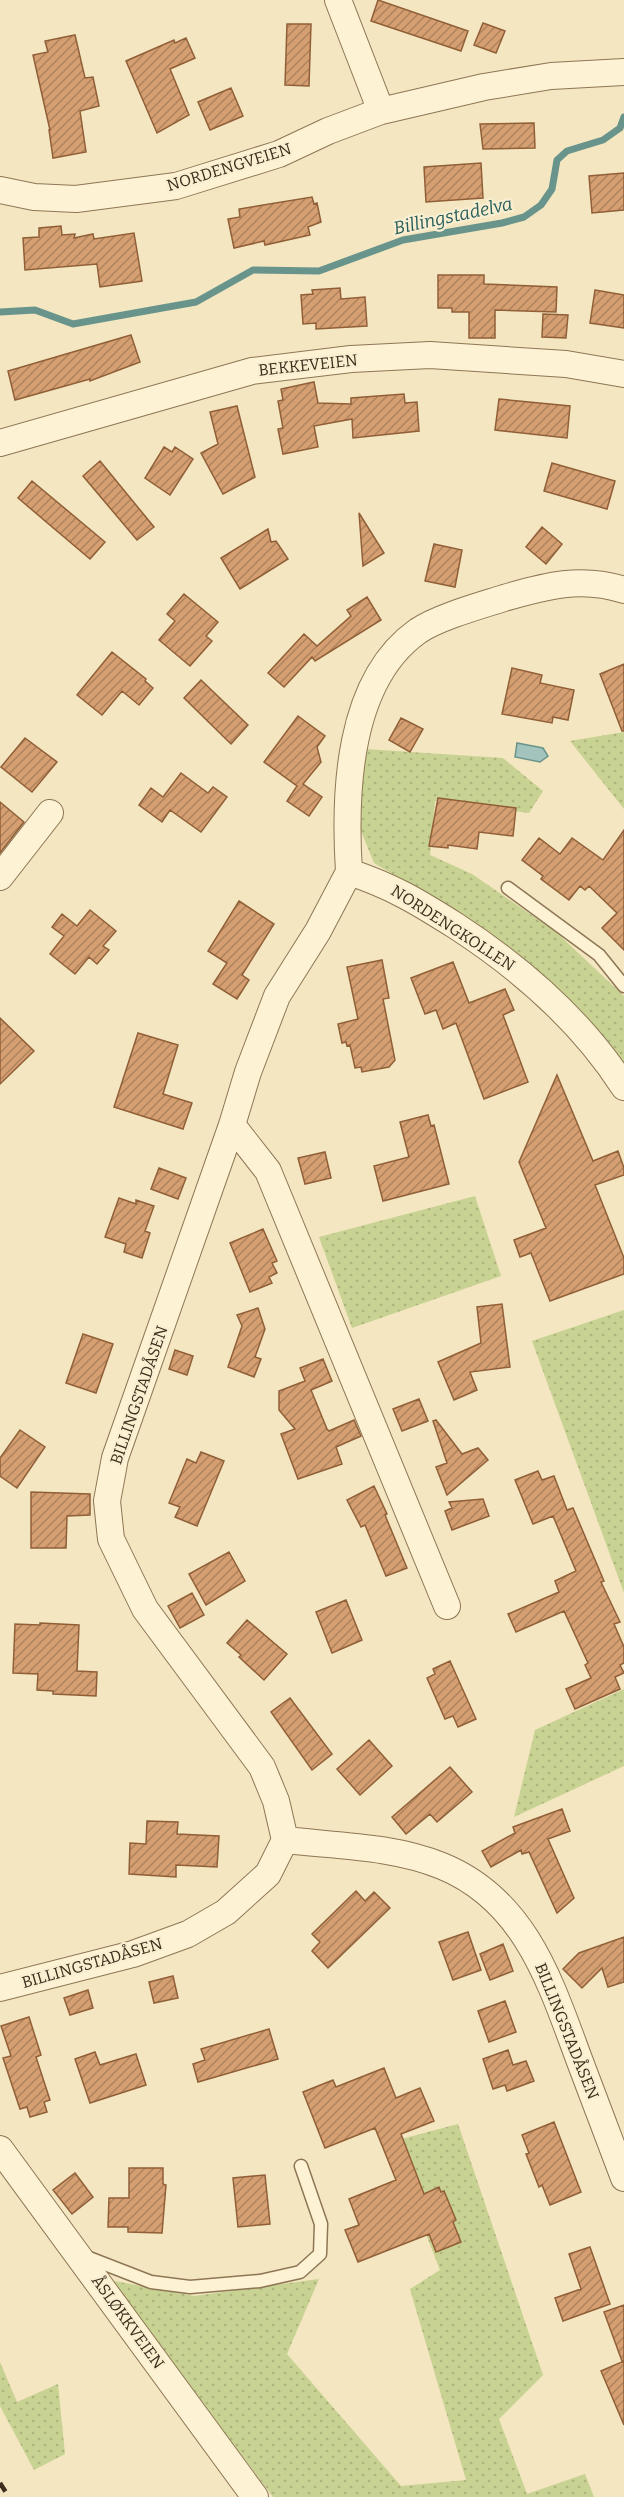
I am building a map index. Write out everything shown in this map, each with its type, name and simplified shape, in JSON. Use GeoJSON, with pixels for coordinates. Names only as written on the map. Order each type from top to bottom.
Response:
{"type":"FeatureCollection","features":[{"type":"Feature","properties":{"kind":"street"},"geometry":{"type":"LineString","coordinates":[[338,0],[381,111]]}},
{"type":"Feature","properties":{"kind":"street","name":"NORDENGVEIEN"},"geometry":{"type":"LineString","coordinates":[[0,190],[56,200],[176,186],[279,154],[328,131],[381,111],[484,87],[551,76],[624,72]]}},
{"type":"Feature","properties":{"kind":"street","name":"BEKKEVEIEN"},"geometry":{"type":"LineString","coordinates":[[0,443],[252,371],[340,361],[430,355],[566,364],[624,374]]}},
{"type":"Feature","properties":{"kind":"street"},"geometry":{"type":"LineString","coordinates":[[349,872],[346,830],[348,783],[359,723],[378,677],[395,652],[419,631],[468,609],[556,583],[604,583],[624,590]]}},
{"type":"Feature","properties":{"kind":"street"},"geometry":{"type":"LineString","coordinates":[[0,877],[50,813]]}},
{"type":"Feature","properties":{"kind":"street","name":"NORDENGKOLLEN"},"geometry":{"type":"LineString","coordinates":[[349,872],[406,894],[499,954],[538,985],[568,1016],[605,1058],[624,1087]]}},
{"type":"Feature","properties":{"kind":"street","name":"BILLINGSTADÅSEN"},"geometry":{"type":"LineString","coordinates":[[0,1988],[133,1954],[188,1934],[226,1912],[268,1874],[285,1840],[276,1801],[262,1767],[145,1609],[111,1539],[107,1502],[115,1458],[232,1125],[248,1072],[278,996],[318,931],[349,872]]}},
{"type":"Feature","properties":{"kind":"street"},"geometry":{"type":"LineString","coordinates":[[232,1125],[268,1171],[447,1606]]}},
{"type":"Feature","properties":{"kind":"street","name":"BILLINGSTADÅSEN"},"geometry":{"type":"LineString","coordinates":[[285,1840],[376,1850],[415,1857],[467,1878],[509,1913],[548,1977],[624,2178]]}},
{"type":"Feature","properties":{"kind":"street","name":"ÅSLØKKVEIEN"},"geometry":{"type":"LineString","coordinates":[[0,2149],[255,2497]]}},
{"type":"Feature","properties":{"kind":"lane"},"geometry":{"type":"LineString","coordinates":[[508,888],[599,955],[624,986]]}},
{"type":"Feature","properties":{"kind":"lane"},"geometry":{"type":"LineString","coordinates":[[78,2254],[151,2282],[190,2287],[260,2281],[300,2272],[320,2254],[321,2224],[301,2166]]}},
{"type":"Feature","properties":{"kind":"green space"},"geometry":{"type":"Polygon","coordinates":[[[624,732],[624,809],[570,741],[624,732]]]}},
{"type":"Feature","properties":{"kind":"green space"},"geometry":{"type":"Polygon","coordinates":[[[365,749],[503,758],[543,791],[529,813],[435,801],[430,855],[472,874],[556,932],[624,996],[624,1065],[577,1007],[488,931],[374,863],[359,826],[365,749]]]}},
{"type":"Feature","properties":{"kind":"green space"},"geometry":{"type":"Polygon","coordinates":[[[475,1196],[501,1276],[352,1328],[319,1237],[475,1196]]]}},
{"type":"Feature","properties":{"kind":"green space"},"geometry":{"type":"Polygon","coordinates":[[[624,1310],[624,1593],[532,1341],[624,1310]]]}},
{"type":"Feature","properties":{"kind":"green space"},"geometry":{"type":"Polygon","coordinates":[[[624,1689],[624,1766],[514,1817],[535,1730],[624,1689]]]}},
{"type":"Feature","properties":{"kind":"green space"},"geometry":{"type":"Polygon","coordinates":[[[458,2124],[543,2375],[499,2419],[527,2494],[585,2474],[594,2497],[273,2497],[109,2280],[194,2296],[319,2279],[287,2354],[401,2486],[466,2480],[410,2289],[440,2270],[390,2142],[458,2124]]]}},
{"type":"Feature","properties":{"kind":"green space"},"geometry":{"type":"Polygon","coordinates":[[[0,2362],[17,2402],[58,2384],[65,2454],[34,2470],[0,2406],[0,2362]]]}},
{"type":"Feature","properties":{"kind":"water"},"geometry":{"type":"Polygon","coordinates":[[[517,743],[543,748],[548,756],[540,762],[515,757],[517,743]]]}},
{"type":"Feature","properties":{"kind":"building"},"geometry":{"type":"Polygon","coordinates":[[[378,0],[468,31],[461,51],[371,21],[378,0]]]}},
{"type":"Feature","properties":{"kind":"building"},"geometry":{"type":"Polygon","coordinates":[[[483,23],[505,31],[496,53],[474,45],[483,23]]]}},
{"type":"Feature","properties":{"kind":"building"},"geometry":{"type":"Polygon","coordinates":[[[287,24],[311,24],[309,86],[285,85],[287,24]]]}},
{"type":"Feature","properties":{"kind":"building"},"geometry":{"type":"Polygon","coordinates":[[[75,35],[85,78],[93,77],[99,106],[80,111],[86,152],[53,158],[50,130],[33,55],[48,52],[45,41],[75,35]]]}},
{"type":"Feature","properties":{"kind":"building"},"geometry":{"type":"Polygon","coordinates":[[[186,38],[195,58],[170,69],[189,115],[157,133],[126,61],[174,40],[175,43],[186,38]]]}},
{"type":"Feature","properties":{"kind":"building"},"geometry":{"type":"Polygon","coordinates":[[[231,88],[243,116],[210,130],[198,102],[231,88]]]}},
{"type":"Feature","properties":{"kind":"building"},"geometry":{"type":"Polygon","coordinates":[[[534,123],[535,148],[483,149],[480,124],[534,123]]]}},
{"type":"Feature","properties":{"kind":"building"},"geometry":{"type":"Polygon","coordinates":[[[481,163],[483,198],[426,202],[424,167],[481,163]]]}},
{"type":"Feature","properties":{"kind":"building"},"geometry":{"type":"Polygon","coordinates":[[[624,173],[624,210],[592,213],[589,176],[624,173]]]}},
{"type":"Feature","properties":{"kind":"building"},"geometry":{"type":"Polygon","coordinates":[[[312,197],[314,204],[317,203],[321,222],[308,227],[310,235],[265,245],[264,241],[234,248],[228,219],[240,217],[239,209],[312,197]]]}},
{"type":"Feature","properties":{"kind":"building"},"geometry":{"type":"Polygon","coordinates":[[[61,226],[62,235],[75,234],[74,238],[93,234],[94,239],[134,233],[142,281],[100,287],[97,264],[25,270],[23,238],[39,237],[39,228],[61,226]]]}},
{"type":"Feature","properties":{"kind":"building"},"geometry":{"type":"Polygon","coordinates":[[[438,275],[484,275],[484,284],[557,287],[556,312],[495,310],[495,338],[469,338],[469,312],[452,312],[452,308],[438,308],[438,275]]]}},
{"type":"Feature","properties":{"kind":"building"},"geometry":{"type":"Polygon","coordinates":[[[340,288],[341,299],[365,297],[367,326],[316,329],[316,323],[303,324],[301,295],[313,294],[312,290],[340,288]]]}},
{"type":"Feature","properties":{"kind":"building"},"geometry":{"type":"Polygon","coordinates":[[[595,290],[624,295],[624,328],[590,323],[595,290]]]}},
{"type":"Feature","properties":{"kind":"building"},"geometry":{"type":"Polygon","coordinates":[[[543,314],[568,315],[566,338],[542,337],[543,314]]]}},
{"type":"Feature","properties":{"kind":"building"},"geometry":{"type":"Polygon","coordinates":[[[131,335],[140,362],[90,381],[90,379],[15,400],[8,371],[131,335]]]}},
{"type":"Feature","properties":{"kind":"building"},"geometry":{"type":"Polygon","coordinates":[[[314,382],[318,403],[351,404],[351,398],[404,394],[405,403],[417,402],[419,431],[353,438],[352,419],[314,426],[318,447],[283,454],[278,429],[283,428],[278,401],[283,400],[281,389],[314,382]]]}},
{"type":"Feature","properties":{"kind":"building"},"geometry":{"type":"Polygon","coordinates":[[[499,399],[570,406],[567,438],[495,430],[499,399]]]}},
{"type":"Feature","properties":{"kind":"building"},"geometry":{"type":"Polygon","coordinates":[[[237,406],[255,477],[223,494],[201,453],[218,444],[210,412],[237,406]]]}},
{"type":"Feature","properties":{"kind":"building"},"geometry":{"type":"Polygon","coordinates":[[[164,447],[172,452],[175,447],[193,459],[170,495],[145,478],[164,447]]]}},
{"type":"Feature","properties":{"kind":"building"},"geometry":{"type":"Polygon","coordinates":[[[100,461],[154,527],[137,540],[83,476],[100,461]]]}},
{"type":"Feature","properties":{"kind":"building"},"geometry":{"type":"Polygon","coordinates":[[[552,463],[615,481],[607,509],[544,491],[552,463]]]}},
{"type":"Feature","properties":{"kind":"building"},"geometry":{"type":"Polygon","coordinates":[[[32,481],[105,542],[90,559],[18,498],[32,481]]]}},
{"type":"Feature","properties":{"kind":"building"},"geometry":{"type":"Polygon","coordinates":[[[359,513],[384,553],[363,566],[359,513]]]}},
{"type":"Feature","properties":{"kind":"building"},"geometry":{"type":"Polygon","coordinates":[[[542,527],[562,544],[546,564],[526,547],[542,527]]]}},
{"type":"Feature","properties":{"kind":"building"},"geometry":{"type":"Polygon","coordinates":[[[268,529],[271,542],[276,541],[288,559],[240,589],[221,558],[268,529]]]}},
{"type":"Feature","properties":{"kind":"building"},"geometry":{"type":"Polygon","coordinates":[[[434,544],[462,550],[455,587],[425,581],[434,544]]]}},
{"type":"Feature","properties":{"kind":"building"},"geometry":{"type":"Polygon","coordinates":[[[184,594],[218,622],[206,636],[212,641],[190,666],[159,640],[175,621],[167,614],[184,594]]]}},
{"type":"Feature","properties":{"kind":"building"},"geometry":{"type":"Polygon","coordinates":[[[367,597],[381,620],[315,661],[312,657],[284,687],[268,673],[304,634],[317,646],[351,616],[347,610],[367,597]]]}},
{"type":"Feature","properties":{"kind":"building"},"geometry":{"type":"Polygon","coordinates":[[[112,652],[146,679],[145,681],[153,688],[139,705],[122,691],[102,715],[77,695],[112,652]]]}},
{"type":"Feature","properties":{"kind":"building"},"geometry":{"type":"Polygon","coordinates":[[[624,664],[624,731],[622,731],[600,674],[624,664]]]}},
{"type":"Feature","properties":{"kind":"building"},"geometry":{"type":"Polygon","coordinates":[[[512,668],[542,675],[540,683],[574,690],[568,720],[553,717],[552,723],[502,714],[512,668]]]}},
{"type":"Feature","properties":{"kind":"building"},"geometry":{"type":"Polygon","coordinates":[[[201,680],[248,725],[231,744],[184,698],[201,680]]]}},
{"type":"Feature","properties":{"kind":"building"},"geometry":{"type":"Polygon","coordinates":[[[298,716],[325,736],[317,747],[321,762],[303,784],[322,797],[309,816],[287,801],[297,786],[264,762],[298,716]]]}},
{"type":"Feature","properties":{"kind":"building"},"geometry":{"type":"Polygon","coordinates":[[[401,718],[423,729],[410,752],[389,740],[401,718]]]}},
{"type":"Feature","properties":{"kind":"building"},"geometry":{"type":"Polygon","coordinates":[[[25,738],[57,762],[32,792],[1,767],[25,738]]]}},
{"type":"Feature","properties":{"kind":"building"},"geometry":{"type":"Polygon","coordinates":[[[181,773],[208,793],[213,787],[227,797],[201,832],[170,810],[162,822],[139,805],[151,788],[163,797],[181,773]]]}},
{"type":"Feature","properties":{"kind":"building"},"geometry":{"type":"Polygon","coordinates":[[[438,798],[516,808],[513,836],[479,832],[477,849],[448,845],[448,848],[429,846],[438,798]]]}},
{"type":"Feature","properties":{"kind":"building"},"geometry":{"type":"Polygon","coordinates":[[[0,802],[24,822],[0,853],[0,802]]]}},
{"type":"Feature","properties":{"kind":"building"},"geometry":{"type":"Polygon","coordinates":[[[624,830],[624,950],[602,928],[617,913],[589,886],[585,890],[580,886],[569,900],[541,879],[543,876],[522,860],[539,838],[560,854],[572,838],[603,860],[624,830]]]}},
{"type":"Feature","properties":{"kind":"building"},"geometry":{"type":"Polygon","coordinates":[[[239,901],[274,924],[242,975],[249,980],[237,999],[213,984],[227,963],[208,951],[239,901]]]}},
{"type":"Feature","properties":{"kind":"building"},"geometry":{"type":"Polygon","coordinates":[[[90,910],[116,931],[103,946],[109,950],[97,964],[89,957],[75,974],[50,954],[64,936],[52,927],[62,914],[77,926],[90,910]]]}},
{"type":"Feature","properties":{"kind":"building"},"geometry":{"type":"Polygon","coordinates":[[[382,960],[389,998],[383,999],[395,1060],[389,1067],[362,1072],[361,1067],[355,1068],[350,1045],[347,1046],[346,1042],[342,1043],[338,1024],[358,1019],[347,967],[382,960]]]}},
{"type":"Feature","properties":{"kind":"building"},"geometry":{"type":"Polygon","coordinates":[[[453,962],[469,1003],[505,989],[514,1010],[503,1015],[528,1082],[484,1099],[456,1023],[443,1029],[436,1010],[425,1014],[411,978],[453,962]]]}},
{"type":"Feature","properties":{"kind":"building"},"geometry":{"type":"Polygon","coordinates":[[[0,1018],[34,1051],[0,1084],[0,1018]]]}},
{"type":"Feature","properties":{"kind":"building"},"geometry":{"type":"Polygon","coordinates":[[[138,1033],[178,1045],[163,1094],[192,1103],[183,1129],[114,1107],[138,1033]]]}},
{"type":"Feature","properties":{"kind":"building"},"geometry":{"type":"Polygon","coordinates":[[[557,1075],[593,1161],[618,1151],[624,1168],[624,1175],[595,1185],[624,1258],[624,1274],[550,1301],[531,1253],[520,1257],[514,1240],[546,1228],[519,1162],[557,1075]]]}},
{"type":"Feature","properties":{"kind":"building"},"geometry":{"type":"Polygon","coordinates":[[[428,1115],[431,1126],[434,1125],[449,1184],[383,1201],[374,1166],[409,1157],[400,1122],[428,1115]]]}},
{"type":"Feature","properties":{"kind":"building"},"geometry":{"type":"Polygon","coordinates":[[[325,1152],[331,1178],[305,1184],[298,1158],[325,1152]]]}},
{"type":"Feature","properties":{"kind":"building"},"geometry":{"type":"Polygon","coordinates":[[[159,1168],[186,1178],[178,1199],[151,1189],[159,1168]]]}},
{"type":"Feature","properties":{"kind":"building"},"geometry":{"type":"Polygon","coordinates":[[[119,1198],[136,1204],[136,1200],[154,1206],[145,1231],[150,1233],[142,1258],[124,1252],[126,1244],[105,1237],[119,1198]]]}},
{"type":"Feature","properties":{"kind":"building"},"geometry":{"type":"Polygon","coordinates":[[[263,1229],[277,1261],[272,1263],[277,1273],[269,1277],[272,1283],[250,1292],[230,1243],[263,1229]]]}},
{"type":"Feature","properties":{"kind":"building"},"geometry":{"type":"Polygon","coordinates":[[[502,1304],[510,1367],[470,1372],[477,1390],[454,1400],[438,1362],[481,1343],[477,1307],[502,1304]]]}},
{"type":"Feature","properties":{"kind":"building"},"geometry":{"type":"Polygon","coordinates":[[[258,1308],[265,1329],[255,1357],[261,1359],[254,1377],[228,1367],[242,1326],[237,1315],[258,1308]]]}},
{"type":"Feature","properties":{"kind":"building"},"geometry":{"type":"Polygon","coordinates":[[[83,1334],[113,1344],[96,1393],[66,1383],[83,1334]]]}},
{"type":"Feature","properties":{"kind":"building"},"geometry":{"type":"Polygon","coordinates":[[[175,1350],[193,1356],[187,1375],[169,1369],[175,1350]]]}},
{"type":"Feature","properties":{"kind":"building"},"geometry":{"type":"Polygon","coordinates":[[[323,1359],[332,1381],[311,1390],[327,1429],[329,1431],[354,1420],[361,1436],[336,1447],[342,1464],[298,1479],[281,1434],[295,1429],[279,1410],[279,1391],[305,1381],[300,1368],[323,1359]]]}},
{"type":"Feature","properties":{"kind":"building"},"geometry":{"type":"Polygon","coordinates":[[[419,1399],[428,1421],[402,1431],[393,1409],[419,1399]]]}},
{"type":"Feature","properties":{"kind":"building"},"geometry":{"type":"Polygon","coordinates":[[[436,1420],[462,1454],[478,1448],[488,1460],[447,1495],[436,1467],[447,1463],[433,1421],[436,1420]]]}},
{"type":"Feature","properties":{"kind":"building"},"geometry":{"type":"Polygon","coordinates":[[[20,1430],[45,1447],[17,1488],[0,1476],[0,1458],[20,1430]]]}},
{"type":"Feature","properties":{"kind":"building"},"geometry":{"type":"Polygon","coordinates":[[[201,1452],[224,1461],[197,1526],[175,1517],[180,1507],[169,1503],[187,1459],[196,1463],[201,1452]]]}},
{"type":"Feature","properties":{"kind":"building"},"geometry":{"type":"Polygon","coordinates":[[[538,1471],[542,1480],[554,1476],[567,1510],[573,1508],[604,1581],[601,1582],[620,1622],[614,1624],[624,1647],[624,1663],[620,1665],[624,1673],[615,1677],[620,1689],[575,1709],[566,1689],[591,1678],[585,1665],[588,1663],[564,1611],[516,1632],[508,1614],[559,1592],[555,1581],[576,1571],[553,1516],[533,1524],[515,1480],[538,1471]]]}},
{"type":"Feature","properties":{"kind":"building"},"geometry":{"type":"Polygon","coordinates":[[[374,1486],[407,1568],[386,1576],[365,1525],[361,1527],[347,1500],[374,1486]]]}},
{"type":"Feature","properties":{"kind":"building"},"geometry":{"type":"Polygon","coordinates":[[[31,1492],[90,1494],[90,1515],[67,1516],[66,1548],[31,1548],[31,1492]]]}},
{"type":"Feature","properties":{"kind":"building"},"geometry":{"type":"Polygon","coordinates":[[[483,1499],[489,1516],[452,1530],[445,1511],[452,1508],[449,1502],[483,1499]]]}},
{"type":"Feature","properties":{"kind":"building"},"geometry":{"type":"Polygon","coordinates":[[[229,1552],[245,1581],[206,1605],[189,1574],[229,1552]]]}},
{"type":"Feature","properties":{"kind":"building"},"geometry":{"type":"Polygon","coordinates":[[[192,1593],[204,1615],[180,1628],[168,1606],[192,1593]]]}},
{"type":"Feature","properties":{"kind":"building"},"geometry":{"type":"Polygon","coordinates":[[[346,1600],[362,1640],[332,1653],[316,1612],[346,1600]]]}},
{"type":"Feature","properties":{"kind":"building"},"geometry":{"type":"Polygon","coordinates":[[[247,1620],[287,1654],[264,1680],[227,1643],[247,1620]]]}},
{"type":"Feature","properties":{"kind":"building"},"geometry":{"type":"Polygon","coordinates":[[[40,1623],[79,1625],[77,1671],[97,1672],[96,1696],[53,1694],[53,1691],[37,1690],[38,1674],[13,1673],[15,1624],[40,1625],[40,1623]]]}},
{"type":"Feature","properties":{"kind":"building"},"geometry":{"type":"Polygon","coordinates":[[[450,1661],[476,1719],[458,1727],[453,1716],[445,1719],[427,1678],[435,1674],[433,1669],[450,1661]]]}},
{"type":"Feature","properties":{"kind":"building"},"geometry":{"type":"Polygon","coordinates":[[[290,1698],[332,1754],[312,1770],[271,1712],[290,1698]]]}},
{"type":"Feature","properties":{"kind":"building"},"geometry":{"type":"Polygon","coordinates":[[[369,1740],[392,1766],[360,1795],[337,1769],[369,1740]]]}},
{"type":"Feature","properties":{"kind":"building"},"geometry":{"type":"Polygon","coordinates":[[[450,1767],[472,1792],[437,1822],[430,1814],[406,1834],[392,1817],[450,1767]]]}},
{"type":"Feature","properties":{"kind":"building"},"geometry":{"type":"Polygon","coordinates":[[[562,1809],[570,1831],[548,1839],[574,1898],[557,1913],[529,1852],[522,1854],[521,1850],[491,1867],[482,1851],[515,1833],[513,1827],[562,1809]]]}},
{"type":"Feature","properties":{"kind":"building"},"geometry":{"type":"Polygon","coordinates":[[[147,1821],[178,1822],[177,1834],[219,1836],[217,1867],[176,1865],[176,1877],[129,1874],[130,1843],[146,1844],[147,1821]]]}},
{"type":"Feature","properties":{"kind":"building"},"geometry":{"type":"Polygon","coordinates":[[[356,1891],[365,1901],[374,1892],[390,1908],[328,1968],[312,1951],[320,1942],[312,1934],[356,1891]]]}},
{"type":"Feature","properties":{"kind":"building"},"geometry":{"type":"Polygon","coordinates":[[[468,1932],[481,1970],[453,1980],[439,1942],[468,1932]]]}},
{"type":"Feature","properties":{"kind":"building"},"geometry":{"type":"Polygon","coordinates":[[[624,1937],[624,1982],[608,1987],[602,1968],[582,1988],[563,1969],[579,1953],[624,1937]]]}},
{"type":"Feature","properties":{"kind":"building"},"geometry":{"type":"Polygon","coordinates":[[[503,1944],[513,1971],[490,1980],[480,1954],[503,1944]]]}},
{"type":"Feature","properties":{"kind":"building"},"geometry":{"type":"Polygon","coordinates":[[[173,1976],[178,1998],[154,2003],[149,1982],[173,1976]]]}},
{"type":"Feature","properties":{"kind":"building"},"geometry":{"type":"Polygon","coordinates":[[[88,1990],[93,2008],[70,2015],[64,1998],[88,1990]]]}},
{"type":"Feature","properties":{"kind":"building"},"geometry":{"type":"Polygon","coordinates":[[[505,2001],[516,2032],[489,2042],[478,2011],[505,2001]]]}},
{"type":"Feature","properties":{"kind":"building"},"geometry":{"type":"Polygon","coordinates":[[[29,2017],[41,2055],[36,2057],[50,2100],[44,2102],[47,2112],[30,2117],[27,2107],[20,2109],[3,2058],[11,2056],[1,2026],[29,2017]]]}},
{"type":"Feature","properties":{"kind":"building"},"geometry":{"type":"Polygon","coordinates":[[[269,2029],[278,2059],[198,2082],[193,2064],[205,2060],[201,2049],[269,2029]]]}},
{"type":"Feature","properties":{"kind":"building"},"geometry":{"type":"Polygon","coordinates":[[[508,2050],[513,2065],[526,2061],[534,2081],[507,2091],[505,2085],[493,2089],[483,2059],[508,2050]]]}},
{"type":"Feature","properties":{"kind":"building"},"geometry":{"type":"Polygon","coordinates":[[[95,2052],[100,2065],[136,2054],[146,2085],[90,2103],[75,2059],[95,2052]]]}},
{"type":"Feature","properties":{"kind":"building"},"geometry":{"type":"Polygon","coordinates":[[[384,2068],[396,2098],[420,2088],[434,2121],[401,2134],[424,2194],[439,2187],[441,2192],[444,2191],[456,2220],[453,2222],[461,2242],[436,2252],[429,2234],[358,2262],[345,2230],[359,2225],[349,2199],[396,2180],[375,2128],[325,2148],[303,2092],[333,2080],[336,2087],[384,2068]]]}},
{"type":"Feature","properties":{"kind":"building"},"geometry":{"type":"Polygon","coordinates":[[[554,2122],[581,2192],[550,2205],[542,2185],[539,2187],[526,2154],[529,2153],[522,2135],[554,2122]]]}},
{"type":"Feature","properties":{"kind":"building"},"geometry":{"type":"Polygon","coordinates":[[[129,2168],[163,2168],[163,2184],[166,2185],[162,2233],[128,2232],[128,2227],[108,2227],[109,2198],[129,2198],[129,2168]]]}},
{"type":"Feature","properties":{"kind":"building"},"geometry":{"type":"Polygon","coordinates":[[[75,2173],[93,2197],[72,2214],[53,2190],[75,2173]]]}},
{"type":"Feature","properties":{"kind":"building"},"geometry":{"type":"Polygon","coordinates":[[[265,2175],[270,2224],[238,2227],[233,2178],[265,2175]]]}},
{"type":"Feature","properties":{"kind":"building"},"geometry":{"type":"Polygon","coordinates":[[[590,2247],[610,2304],[563,2321],[555,2298],[581,2289],[569,2254],[590,2247]]]}},
{"type":"Feature","properties":{"kind":"building"},"geometry":{"type":"Polygon","coordinates":[[[624,2305],[624,2361],[622,2361],[604,2312],[624,2305]]]}},
{"type":"Feature","properties":{"kind":"building"},"geometry":{"type":"Polygon","coordinates":[[[624,2361],[624,2425],[601,2371],[624,2361]]]}},
{"type":"Feature","properties":{"kind":"waterway","name":"Billingstadelva"},"geometry":{"type":"LineString","coordinates":[[0,312],[35,310],[73,324],[196,302],[253,270],[319,271],[403,240],[524,217],[541,205],[552,189],[557,160],[567,151],[603,140],[620,128],[624,117]]}},
{"type":"Feature","properties":{"kind":"railway"},"geometry":{"type":"LineString","coordinates":[[0,2483],[9,2497]]}}]}
